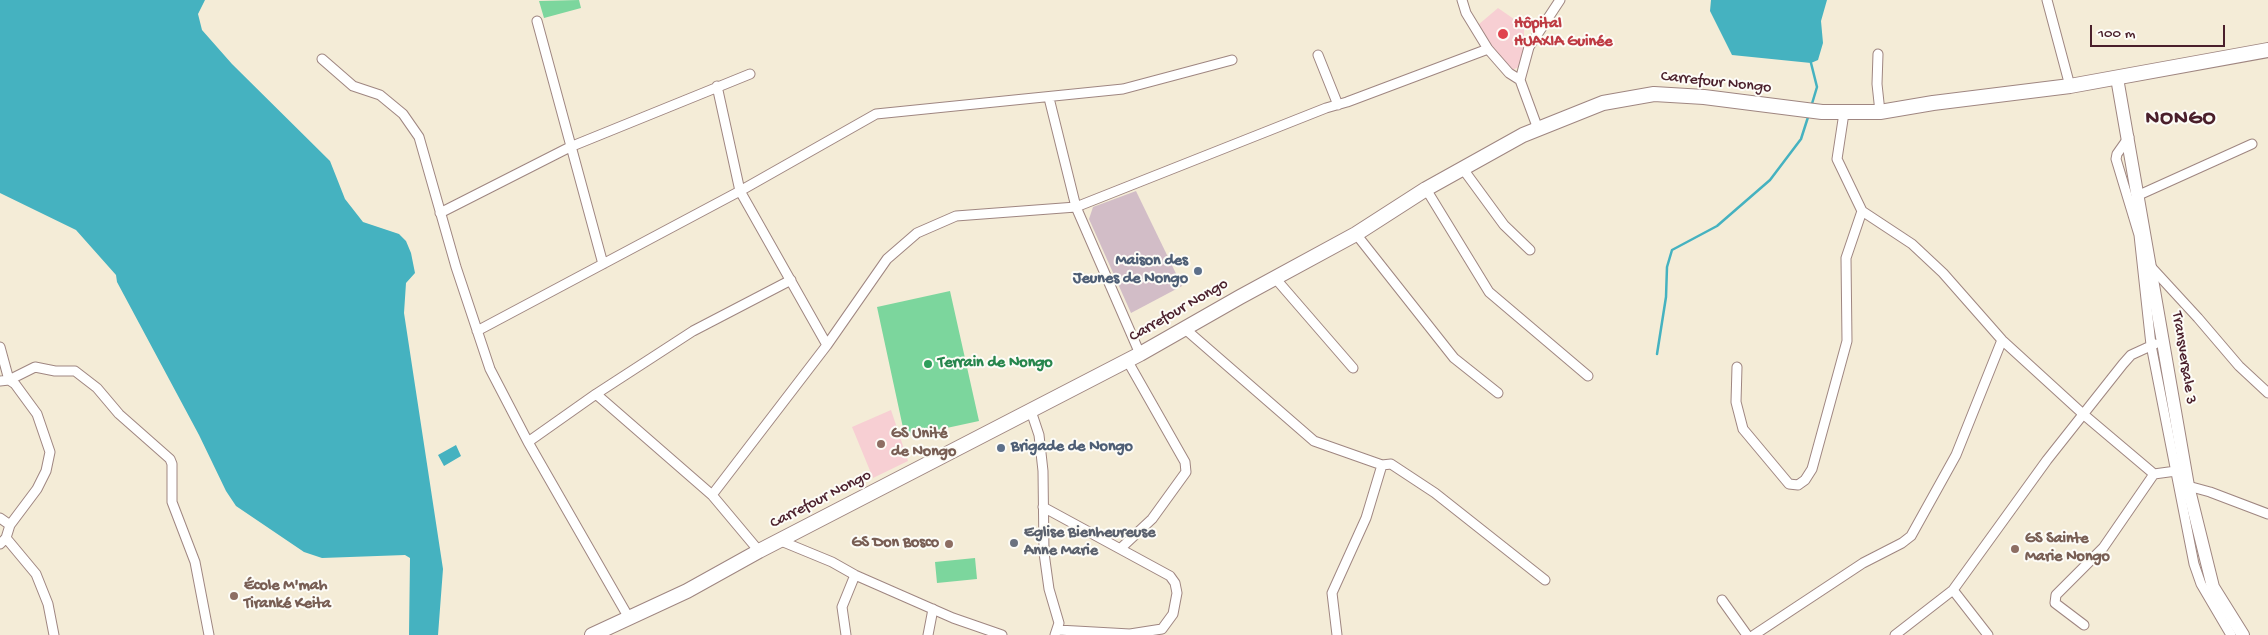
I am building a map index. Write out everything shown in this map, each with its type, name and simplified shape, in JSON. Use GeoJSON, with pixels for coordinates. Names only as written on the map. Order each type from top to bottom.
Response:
{"type":"FeatureCollection","features":[{"type":"Feature","properties":{"kind":"main road","name":"Carrefour Nongo"},"geometry":{"type":"LineString","coordinates":[[592,635],[687,591],[759,551],[1140,354],[1356,234],[1462,169],[1538,129],[1602,103],[1654,94],[1704,97],[1822,112],[1880,112],[1933,103],[2070,86],[2268,50]]}},
{"type":"Feature","properties":{"kind":"main road","name":"Transversale 3"},"geometry":{"type":"LineString","coordinates":[[2118,78],[2152,268],[2157,344],[2188,486],[2213,587],[2243,635]]}},
{"type":"Feature","properties":{"kind":"street"},"geometry":{"type":"LineString","coordinates":[[1462,0],[1466,13],[1488,49],[1509,73],[1520,80]]}},
{"type":"Feature","properties":{"kind":"street"},"geometry":{"type":"LineString","coordinates":[[1538,129],[1520,80],[1530,47],[1560,0]]}},
{"type":"Feature","properties":{"kind":"street"},"geometry":{"type":"LineString","coordinates":[[2046,0],[2070,86]]}},
{"type":"Feature","properties":{"kind":"street"},"geometry":{"type":"LineString","coordinates":[[538,21],[570,147],[603,264]]}},
{"type":"Feature","properties":{"kind":"street"},"geometry":{"type":"LineString","coordinates":[[712,495],[826,345],[887,259],[917,233],[956,216],[1076,207],[1245,139],[1488,49]]}},
{"type":"Feature","properties":{"kind":"street"},"geometry":{"type":"LineString","coordinates":[[1878,54],[1877,84],[1880,112]]}},
{"type":"Feature","properties":{"kind":"street"},"geometry":{"type":"LineString","coordinates":[[1318,55],[1338,105]]}},
{"type":"Feature","properties":{"kind":"street"},"geometry":{"type":"LineString","coordinates":[[322,58],[353,86],[380,95],[403,114],[419,138],[440,213],[490,369],[528,442],[629,618]]}},
{"type":"Feature","properties":{"kind":"street"},"geometry":{"type":"LineString","coordinates":[[477,331],[740,191],[876,114],[1049,98],[1123,89],[1232,60]]}},
{"type":"Feature","properties":{"kind":"street"},"geometry":{"type":"LineString","coordinates":[[440,213],[570,147],[750,74]]}},
{"type":"Feature","properties":{"kind":"street"},"geometry":{"type":"LineString","coordinates":[[717,86],[740,191],[826,345]]}},
{"type":"Feature","properties":{"kind":"street"},"geometry":{"type":"LineString","coordinates":[[1049,98],[1076,207],[1140,354]]}},
{"type":"Feature","properties":{"kind":"street"},"geometry":{"type":"LineString","coordinates":[[1844,113],[1836,159],[1862,211],[1912,244],[1943,273],[2002,340],[2083,414],[2154,474]]}},
{"type":"Feature","properties":{"kind":"street"},"geometry":{"type":"LineString","coordinates":[[2129,137],[2117,154],[2116,159],[2139,235],[2176,471],[2194,564],[2201,584],[2231,635]]}},
{"type":"Feature","properties":{"kind":"street"},"geometry":{"type":"LineString","coordinates":[[2139,195],[2252,144]]}},
{"type":"Feature","properties":{"kind":"street"},"geometry":{"type":"LineString","coordinates":[[1462,169],[1504,225],[1530,250]]}},
{"type":"Feature","properties":{"kind":"street"},"geometry":{"type":"LineString","coordinates":[[1426,190],[1489,292],[1588,376]]}},
{"type":"Feature","properties":{"kind":"street"},"geometry":{"type":"LineString","coordinates":[[1736,367],[1736,402],[1743,429],[1789,484],[1798,485],[1805,480],[1812,469],[1847,341],[1846,258],[1862,211]]}},
{"type":"Feature","properties":{"kind":"street"},"geometry":{"type":"LineString","coordinates":[[1356,234],[1454,358],[1498,393]]}},
{"type":"Feature","properties":{"kind":"street"},"geometry":{"type":"LineString","coordinates":[[2152,268],[2239,366],[2268,393]]}},
{"type":"Feature","properties":{"kind":"street"},"geometry":{"type":"LineString","coordinates":[[1275,278],[1353,368]]}},
{"type":"Feature","properties":{"kind":"street"},"geometry":{"type":"LineString","coordinates":[[528,442],[596,394],[693,331],[791,280]]}},
{"type":"Feature","properties":{"kind":"street"},"geometry":{"type":"LineString","coordinates":[[1184,328],[1314,441],[1382,465],[1391,464],[1435,493],[1545,580]]}},
{"type":"Feature","properties":{"kind":"street"},"geometry":{"type":"LineString","coordinates":[[1754,635],[1862,563],[1902,543],[1911,536],[1956,455],[2002,340]]}},
{"type":"Feature","properties":{"kind":"street"},"geometry":{"type":"LineString","coordinates":[[1895,635],[1953,590],[2083,414],[2123,364],[2131,356],[2157,344]]}},
{"type":"Feature","properties":{"kind":"street"},"geometry":{"type":"LineString","coordinates":[[0,347],[4,380]]}},
{"type":"Feature","properties":{"kind":"street"},"geometry":{"type":"LineString","coordinates":[[1121,548],[1152,519],[1186,472],[1185,462],[1127,360]]}},
{"type":"Feature","properties":{"kind":"street"},"geometry":{"type":"LineString","coordinates":[[4,380],[35,367],[55,371],[75,371],[97,388],[119,414],[170,459],[172,464],[172,502],[195,562],[209,635]]}},
{"type":"Feature","properties":{"kind":"street"},"geometry":{"type":"LineString","coordinates":[[4,380],[15,384],[37,414],[50,452],[46,471],[37,489],[10,525],[3,541],[36,574],[48,604],[54,635]]}},
{"type":"Feature","properties":{"kind":"street"},"geometry":{"type":"LineString","coordinates":[[596,394],[712,495],[759,551]]}},
{"type":"Feature","properties":{"kind":"street"},"geometry":{"type":"LineString","coordinates":[[1030,411],[1039,435],[1043,471],[1043,508],[1044,553],[1049,589],[1059,622],[1056,632],[1130,634],[1162,632],[1169,622],[1176,604],[1177,593],[1175,583],[1170,576],[1121,548],[1043,508]]}},
{"type":"Feature","properties":{"kind":"street"},"geometry":{"type":"LineString","coordinates":[[1337,635],[1332,593],[1366,518],[1382,465]]}},
{"type":"Feature","properties":{"kind":"street"},"geometry":{"type":"LineString","coordinates":[[2084,625],[2055,603],[2056,595],[2103,548],[2154,474],[2176,471]]}},
{"type":"Feature","properties":{"kind":"street"},"geometry":{"type":"LineString","coordinates":[[2188,486],[2210,492],[2268,514]]}},
{"type":"Feature","properties":{"kind":"street"},"geometry":{"type":"LineString","coordinates":[[0,518],[10,525]]}},
{"type":"Feature","properties":{"kind":"street"},"geometry":{"type":"LineString","coordinates":[[781,541],[832,562],[855,576],[933,610],[1002,635]]}},
{"type":"Feature","properties":{"kind":"street"},"geometry":{"type":"LineString","coordinates":[[846,635],[842,607],[855,576]]}},
{"type":"Feature","properties":{"kind":"street"},"geometry":{"type":"LineString","coordinates":[[1953,590],[1988,635]]}},
{"type":"Feature","properties":{"kind":"street"},"geometry":{"type":"LineString","coordinates":[[1722,600],[1747,635]]}},
{"type":"Feature","properties":{"kind":"street"},"geometry":{"type":"LineString","coordinates":[[928,635],[933,610]]}},
{"type":"Feature","properties":{"kind":"shaded area","name":"Hôpital HUAXIA Guinée"},"geometry":{"type":"Polygon","coordinates":[[[1498,8],[1524,26],[1524,49],[1519,67],[1512,70],[1486,41],[1478,25],[1498,8]]]}},
{"type":"Feature","properties":{"kind":"shaded area"},"geometry":{"type":"Polygon","coordinates":[[[1136,191],[1182,286],[1131,313],[1089,219],[1093,207],[1136,191]]]}},
{"type":"Feature","properties":{"kind":"shaded area","name":"GS Unité de Nongo"},"geometry":{"type":"Polygon","coordinates":[[[891,410],[908,461],[873,478],[852,427],[891,410]]]}},
{"type":"Feature","properties":{"kind":"green space"},"geometry":{"type":"Polygon","coordinates":[[[579,0],[581,8],[544,18],[539,1],[579,0]]]}},
{"type":"Feature","properties":{"kind":"green space","name":"Terrain de Nongo"},"geometry":{"type":"Polygon","coordinates":[[[950,291],[979,421],[905,437],[877,307],[950,291]]]}},
{"type":"Feature","properties":{"kind":"green space"},"geometry":{"type":"Polygon","coordinates":[[[975,558],[977,579],[937,583],[935,562],[975,558]]]}},
{"type":"Feature","properties":{"kind":"water"},"geometry":{"type":"Polygon","coordinates":[[[0,0],[205,0],[198,14],[202,30],[232,64],[330,161],[345,199],[363,222],[399,234],[406,241],[411,253],[415,273],[406,283],[404,313],[443,569],[438,635],[409,635],[410,558],[405,555],[322,558],[304,552],[236,506],[226,491],[199,435],[117,282],[116,275],[76,230],[0,193],[0,0]]]}},
{"type":"Feature","properties":{"kind":"water"},"geometry":{"type":"Polygon","coordinates":[[[1711,0],[1827,0],[1821,21],[1823,43],[1818,60],[1811,63],[1732,55],[1710,11],[1711,0]]]}},
{"type":"Feature","properties":{"kind":"water"},"geometry":{"type":"Polygon","coordinates":[[[456,445],[461,456],[444,466],[438,455],[456,445]]]}},
{"type":"Feature","properties":{"kind":"waterway"},"geometry":{"type":"LineString","coordinates":[[1811,63],[1817,87],[1811,107]]}},
{"type":"Feature","properties":{"kind":"waterway"},"geometry":{"type":"LineString","coordinates":[[1657,354],[1666,297],[1667,267],[1672,250],[1717,226],[1770,180],[1801,139],[1809,114]]}},
{"type":"Feature","properties":{"kind":"place","name":"Hôpital HUAXIA Guinée"},"geometry":{"type":"Point","coordinates":[1503,34]}},
{"type":"Feature","properties":{"kind":"place","name":"Maison des Jeunes de Nongo"},"geometry":{"type":"Point","coordinates":[1198,271]}},
{"type":"Feature","properties":{"kind":"place","name":"Terrain de Nongo"},"geometry":{"type":"Point","coordinates":[928,364]}},
{"type":"Feature","properties":{"kind":"place","name":"GS Unité de Nongo"},"geometry":{"type":"Point","coordinates":[881,444]}},
{"type":"Feature","properties":{"kind":"place","name":"Brigade de Nongo"},"geometry":{"type":"Point","coordinates":[1001,448]}},
{"type":"Feature","properties":{"kind":"place","name":"Eglise Bienheureuse Anne Marie"},"geometry":{"type":"Point","coordinates":[1014,543]}},
{"type":"Feature","properties":{"kind":"place","name":"GS Don Bosco"},"geometry":{"type":"Point","coordinates":[949,544]}},
{"type":"Feature","properties":{"kind":"place","name":"GS Sainte Marie Nongo"},"geometry":{"type":"Point","coordinates":[2015,549]}},
{"type":"Feature","properties":{"kind":"place","name":"École M'mah Tiranké Keita"},"geometry":{"type":"Point","coordinates":[234,596]}},
{"type":"Feature","properties":{"kind":"district","name":"NONGO"},"geometry":{"type":"Point","coordinates":[2181,120]}}]}
